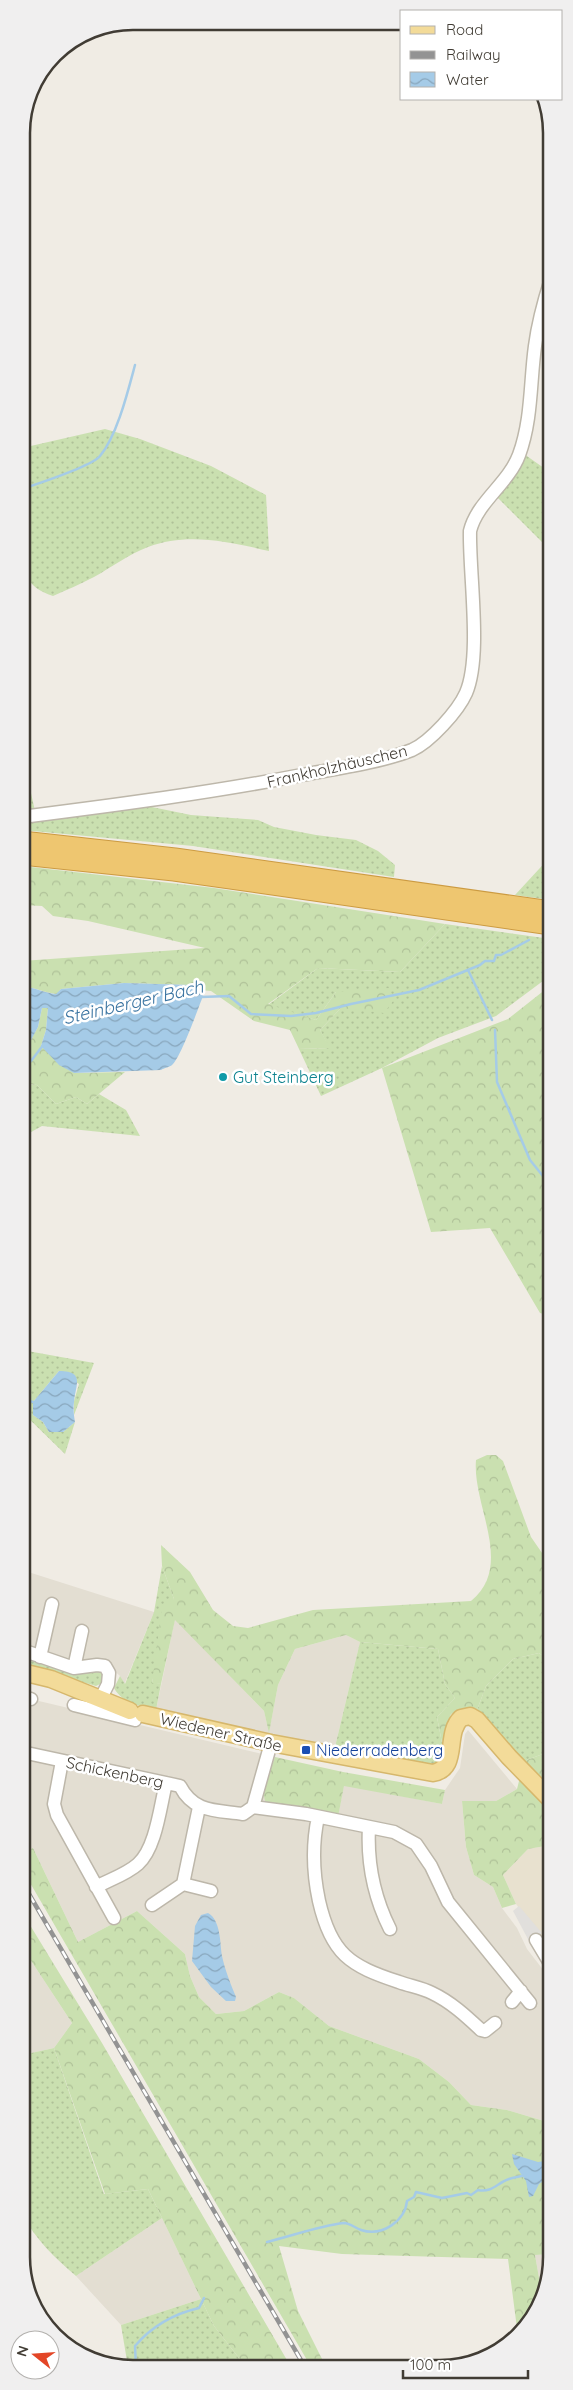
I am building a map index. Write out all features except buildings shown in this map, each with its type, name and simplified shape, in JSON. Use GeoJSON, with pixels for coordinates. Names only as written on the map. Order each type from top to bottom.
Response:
{"type":"FeatureCollection","features":[{"type":"Feature","properties":{"kind":"highway"},"geometry":{"type":"LineString","coordinates":[[30,843],[183,873],[543,910]]}},
{"type":"Feature","properties":{"kind":"highway"},"geometry":{"type":"LineString","coordinates":[[30,855],[96,856]]}},
{"type":"Feature","properties":{"kind":"highway"},"geometry":{"type":"LineString","coordinates":[[372,893],[543,924]]}},
{"type":"Feature","properties":{"kind":"main road","name":"Wiedener Straße"},"geometry":{"type":"LineString","coordinates":[[30,1674],[51,1679],[133,1716],[433,1774],[441,1772],[446,1768],[450,1758],[454,1728],[461,1718],[470,1716],[477,1720],[543,1792]]}},
{"type":"Feature","properties":{"kind":"street","name":"Frankholzhäuschen"},"geometry":{"type":"LineString","coordinates":[[30,816],[204,793],[334,769],[414,749],[433,734],[460,704],[469,685],[473,651],[470,531],[476,515],[509,474],[519,456],[530,412],[538,325],[543,307]]}},
{"type":"Feature","properties":{"kind":"street"},"geometry":{"type":"LineString","coordinates":[[40,1657],[52,1604]]}},
{"type":"Feature","properties":{"kind":"street"},"geometry":{"type":"LineString","coordinates":[[74,1668],[82,1631]]}},
{"type":"Feature","properties":{"kind":"street"},"geometry":{"type":"LineString","coordinates":[[30,1653],[74,1668],[97,1665],[105,1666],[109,1673],[108,1684],[100,1700]]}},
{"type":"Feature","properties":{"kind":"street"},"geometry":{"type":"LineString","coordinates":[[74,1705],[133,1716]]}},
{"type":"Feature","properties":{"kind":"street"},"geometry":{"type":"LineString","coordinates":[[152,1905],[183,1884],[199,1807],[243,1814],[253,1807],[271,1743]]}},
{"type":"Feature","properties":{"kind":"street","name":"Schickenberg"},"geometry":{"type":"LineString","coordinates":[[30,1754],[180,1786],[186,1798],[199,1807]]}},
{"type":"Feature","properties":{"kind":"street"},"geometry":{"type":"LineString","coordinates":[[62,1761],[54,1804],[57,1815],[114,1918]]}},
{"type":"Feature","properties":{"kind":"street"},"geometry":{"type":"LineString","coordinates":[[96,1887],[137,1865],[144,1857],[151,1844],[166,1783]]}},
{"type":"Feature","properties":{"kind":"street"},"geometry":{"type":"LineString","coordinates":[[253,1807],[318,1817],[394,1832],[416,1844],[431,1866],[448,1902],[530,2003]]}},
{"type":"Feature","properties":{"kind":"street"},"geometry":{"type":"LineString","coordinates":[[318,1817],[315,1832],[315,1880],[328,1934],[339,1950],[365,1970],[431,1992],[462,2012],[481,2030],[485,2031],[495,2024]]}},
{"type":"Feature","properties":{"kind":"street"},"geometry":{"type":"LineString","coordinates":[[369,1827],[368,1849],[372,1877],[379,1906],[390,1929]]}},
{"type":"Feature","properties":{"kind":"street"},"geometry":{"type":"LineString","coordinates":[[183,1884],[210,1891]]}},
{"type":"Feature","properties":{"kind":"street"},"geometry":{"type":"LineString","coordinates":[[536,1940],[543,1952]]}},
{"type":"Feature","properties":{"kind":"street"},"geometry":{"type":"LineString","coordinates":[[512,2002],[520,1991]]}},
{"type":"Feature","properties":{"kind":"shaded area"},"geometry":{"type":"Polygon","coordinates":[[[30,1573],[154,1612],[124,1685],[120,1676],[106,1663],[81,1664],[30,1649],[30,1573]]]}},
{"type":"Feature","properties":{"kind":"shaded area"},"geometry":{"type":"Polygon","coordinates":[[[175,1619],[264,1711],[269,1732],[278,1685],[295,1649],[346,1635],[360,1642],[335,1747],[156,1710],[175,1619]]]}},
{"type":"Feature","properties":{"kind":"shaded area"},"geometry":{"type":"Polygon","coordinates":[[[30,1699],[275,1757],[263,1791],[338,1816],[344,1785],[442,1804],[445,1790],[460,1768],[465,1734],[468,1730],[517,1789],[496,1801],[462,1801],[466,1847],[474,1875],[493,1887],[502,1908],[517,1928],[527,1949],[543,1970],[543,2121],[507,2110],[471,2105],[449,2082],[419,2059],[329,2026],[294,1998],[279,1992],[244,2011],[216,2014],[199,1997],[190,1976],[185,1954],[137,1911],[78,1942],[33,1848],[30,1849],[30,1699]]]}},
{"type":"Feature","properties":{"kind":"shaded area"},"geometry":{"type":"Polygon","coordinates":[[[543,1846],[543,1939],[516,1904],[503,1875],[528,1849],[543,1846]]]}},
{"type":"Feature","properties":{"kind":"shaded area"},"geometry":{"type":"Polygon","coordinates":[[[519,1906],[542,1933],[530,1943],[513,1911],[519,1906]]]}},
{"type":"Feature","properties":{"kind":"shaded area"},"geometry":{"type":"Polygon","coordinates":[[[30,1959],[72,2023],[54,2048],[30,2053],[30,1959]]]}},
{"type":"Feature","properties":{"kind":"shaded area"},"geometry":{"type":"Polygon","coordinates":[[[162,2218],[201,2299],[121,2325],[76,2276],[162,2218]]]}},
{"type":"Feature","properties":{"kind":"shaded area"},"geometry":{"type":"Polygon","coordinates":[[[535,2255],[543,2255],[540,2282],[535,2255]]]}},
{"type":"Feature","properties":{"kind":"green space"},"geometry":{"type":"Polygon","coordinates":[[[105,429],[140,439],[211,466],[266,495],[269,551],[239,544],[208,540],[193,539],[163,542],[141,550],[79,585],[53,596],[36,588],[30,582],[30,446],[105,429]]]}},
{"type":"Feature","properties":{"kind":"green space"},"geometry":{"type":"Polygon","coordinates":[[[524,454],[543,467],[543,543],[496,496],[524,454]]]}},
{"type":"Feature","properties":{"kind":"green space"},"geometry":{"type":"Polygon","coordinates":[[[30,789],[35,811],[137,804],[191,815],[258,820],[274,827],[356,840],[378,851],[395,865],[394,877],[193,846],[30,831],[30,789]]]}},
{"type":"Feature","properties":{"kind":"green space"},"geometry":{"type":"Polygon","coordinates":[[[543,865],[543,899],[515,895],[543,865]]]}},
{"type":"Feature","properties":{"kind":"green space"},"geometry":{"type":"Polygon","coordinates":[[[30,867],[214,888],[445,924],[400,972],[318,968],[268,1004],[316,1020],[336,992],[390,988],[393,1001],[384,1013],[341,1008],[320,1030],[330,1048],[299,1049],[290,1030],[254,1021],[211,991],[199,990],[191,985],[124,983],[61,989],[57,994],[30,988],[30,960],[205,948],[88,921],[53,916],[42,906],[30,905],[30,867]]]}},
{"type":"Feature","properties":{"kind":"green space"},"geometry":{"type":"Polygon","coordinates":[[[445,924],[543,938],[543,981],[496,1016],[438,1038],[382,1068],[321,1096],[299,1049],[329,1048],[320,1030],[341,1008],[336,992],[316,1020],[268,1005],[318,968],[400,972],[445,924]]]}},
{"type":"Feature","properties":{"kind":"green space"},"geometry":{"type":"Polygon","coordinates":[[[543,991],[543,1314],[540,1313],[490,1228],[431,1232],[382,1068],[508,1019],[543,991]]]}},
{"type":"Feature","properties":{"kind":"green space"},"geometry":{"type":"Polygon","coordinates":[[[42,1008],[48,1008],[46,1030],[41,1046],[75,1073],[125,1072],[87,1104],[76,1097],[56,1104],[37,1085],[30,1084],[30,1041],[38,1027],[42,1008]]]}},
{"type":"Feature","properties":{"kind":"green space"},"geometry":{"type":"Polygon","coordinates":[[[30,1084],[37,1085],[56,1104],[76,1097],[87,1104],[99,1094],[126,1110],[140,1136],[42,1126],[30,1133],[30,1084]]]}},
{"type":"Feature","properties":{"kind":"green space"},"geometry":{"type":"Polygon","coordinates":[[[30,1351],[94,1363],[74,1415],[74,1401],[79,1384],[59,1371],[33,1402],[33,1415],[43,1422],[49,1432],[63,1432],[75,1422],[65,1454],[30,1420],[30,1351]]]}},
{"type":"Feature","properties":{"kind":"green space"},"geometry":{"type":"Polygon","coordinates":[[[487,1455],[496,1455],[503,1461],[531,1537],[543,1554],[543,1656],[539,1653],[513,1659],[486,1686],[477,1710],[464,1709],[451,1714],[442,1743],[437,1717],[455,1698],[445,1684],[438,1649],[360,1642],[346,1635],[295,1649],[278,1685],[269,1733],[264,1711],[175,1620],[161,1684],[152,1683],[162,1607],[174,1599],[162,1566],[161,1545],[190,1572],[213,1610],[233,1626],[248,1628],[313,1610],[471,1601],[484,1586],[490,1570],[491,1553],[489,1534],[476,1478],[476,1460],[487,1455]]]}},
{"type":"Feature","properties":{"kind":"green space"},"geometry":{"type":"Polygon","coordinates":[[[162,1566],[174,1599],[152,1682],[161,1684],[156,1710],[127,1700],[117,1693],[114,1688],[120,1676],[125,1684],[154,1612],[162,1566]]]}},
{"type":"Feature","properties":{"kind":"green space"},"geometry":{"type":"Polygon","coordinates":[[[360,1642],[438,1649],[445,1684],[455,1698],[437,1717],[442,1743],[440,1761],[435,1764],[425,1765],[335,1747],[360,1642]]]}},
{"type":"Feature","properties":{"kind":"green space"},"geometry":{"type":"Polygon","coordinates":[[[539,1653],[543,1656],[543,1754],[524,1761],[477,1710],[486,1686],[513,1659],[539,1653]]]}},
{"type":"Feature","properties":{"kind":"green space"},"geometry":{"type":"Polygon","coordinates":[[[30,1660],[63,1671],[101,1671],[104,1675],[102,1683],[96,1686],[30,1666],[30,1660]]]}},
{"type":"Feature","properties":{"kind":"green space"},"geometry":{"type":"Polygon","coordinates":[[[543,1754],[543,1846],[528,1849],[503,1875],[516,1904],[502,1908],[493,1887],[474,1875],[466,1847],[462,1801],[496,1801],[517,1789],[524,1761],[543,1754]]]}},
{"type":"Feature","properties":{"kind":"green space"},"geometry":{"type":"Polygon","coordinates":[[[275,1757],[343,1772],[445,1790],[442,1804],[344,1786],[338,1817],[272,1805],[265,1801],[263,1791],[275,1757]]]}},
{"type":"Feature","properties":{"kind":"green space"},"geometry":{"type":"Polygon","coordinates":[[[33,1848],[78,1942],[137,1911],[185,1954],[190,1976],[199,1997],[216,2014],[244,2011],[279,1992],[294,1998],[329,2026],[419,2059],[449,2082],[471,2105],[507,2110],[543,2121],[543,2255],[535,2255],[540,2282],[529,2309],[517,2326],[508,2259],[342,2254],[279,2246],[298,2311],[322,2360],[307,2360],[30,1883],[30,1849],[33,1848]]]}},
{"type":"Feature","properties":{"kind":"green space"},"geometry":{"type":"Polygon","coordinates":[[[30,1925],[102,2043],[287,2360],[241,2360],[214,2326],[148,2189],[105,2194],[54,2048],[72,2023],[30,1959],[30,1925]]]}},
{"type":"Feature","properties":{"kind":"green space"},"geometry":{"type":"Polygon","coordinates":[[[54,2048],[104,2194],[148,2189],[162,2218],[76,2276],[46,2248],[30,2227],[30,2053],[54,2048]]]}},
{"type":"Feature","properties":{"kind":"green space"},"geometry":{"type":"Polygon","coordinates":[[[201,2299],[214,2326],[241,2360],[127,2360],[121,2325],[201,2299]]]}},
{"type":"Feature","properties":{"kind":"water"},"geometry":{"type":"Polygon","coordinates":[[[124,983],[191,985],[199,990],[203,996],[184,1044],[171,1066],[161,1070],[74,1073],[59,1065],[41,1046],[46,1030],[48,1008],[42,1008],[38,1027],[30,1042],[30,988],[56,994],[61,989],[124,983]]]}},
{"type":"Feature","properties":{"kind":"water"},"geometry":{"type":"Polygon","coordinates":[[[59,1371],[73,1374],[77,1380],[74,1407],[75,1422],[63,1432],[49,1432],[43,1422],[33,1415],[33,1402],[59,1371]]]}},
{"type":"Feature","properties":{"kind":"water"},"geometry":{"type":"Polygon","coordinates":[[[208,1913],[212,1916],[218,1927],[222,1956],[236,1997],[235,2001],[226,2001],[211,1987],[192,1961],[195,1926],[201,1915],[208,1913]]]}},
{"type":"Feature","properties":{"kind":"water"},"geometry":{"type":"Polygon","coordinates":[[[512,2154],[538,2162],[543,2161],[543,2181],[539,2184],[533,2196],[529,2197],[526,2181],[514,2164],[512,2154]]]}},
{"type":"Feature","properties":{"kind":"waterway"},"geometry":{"type":"LineString","coordinates":[[30,486],[76,470],[100,456],[117,425],[135,365]]}},
{"type":"Feature","properties":{"kind":"waterway","name":"Steinberger Bach"},"geometry":{"type":"LineString","coordinates":[[201,997],[229,996],[251,1014],[291,1016],[316,1013],[419,990],[480,965],[485,961],[494,961],[496,955],[501,955],[529,940]]}},
{"type":"Feature","properties":{"kind":"waterway"},"geometry":{"type":"LineString","coordinates":[[468,970],[492,1020]]}},
{"type":"Feature","properties":{"kind":"waterway"},"geometry":{"type":"LineString","coordinates":[[495,1030],[497,1082],[530,1160],[543,1176]]}},
{"type":"Feature","properties":{"kind":"waterway","name":"Steinberger Bach"},"geometry":{"type":"LineString","coordinates":[[31,1061],[44,1044]]}},
{"type":"Feature","properties":{"kind":"waterway"},"geometry":{"type":"LineString","coordinates":[[267,2242],[334,2224],[344,2223],[369,2232],[377,2231],[391,2226],[397,2221],[402,2215],[407,2201],[414,2197],[416,2192],[442,2198],[467,2193],[471,2195],[478,2190],[491,2189],[509,2179],[525,2175]]}},
{"type":"Feature","properties":{"kind":"waterway"},"geometry":{"type":"LineString","coordinates":[[136,2360],[135,2346],[149,2332],[172,2317],[199,2308],[204,2298]]}},
{"type":"Feature","properties":{"kind":"railway"},"geometry":{"type":"LineString","coordinates":[[30,1896],[301,2360]]}},
{"type":"Feature","properties":{"kind":"place","name":"Gut Steinberg"},"geometry":{"type":"Point","coordinates":[223,1077]}},
{"type":"Feature","properties":{"kind":"place","name":"Niederradenberg"},"geometry":{"type":"Point","coordinates":[306,1750]}}]}
